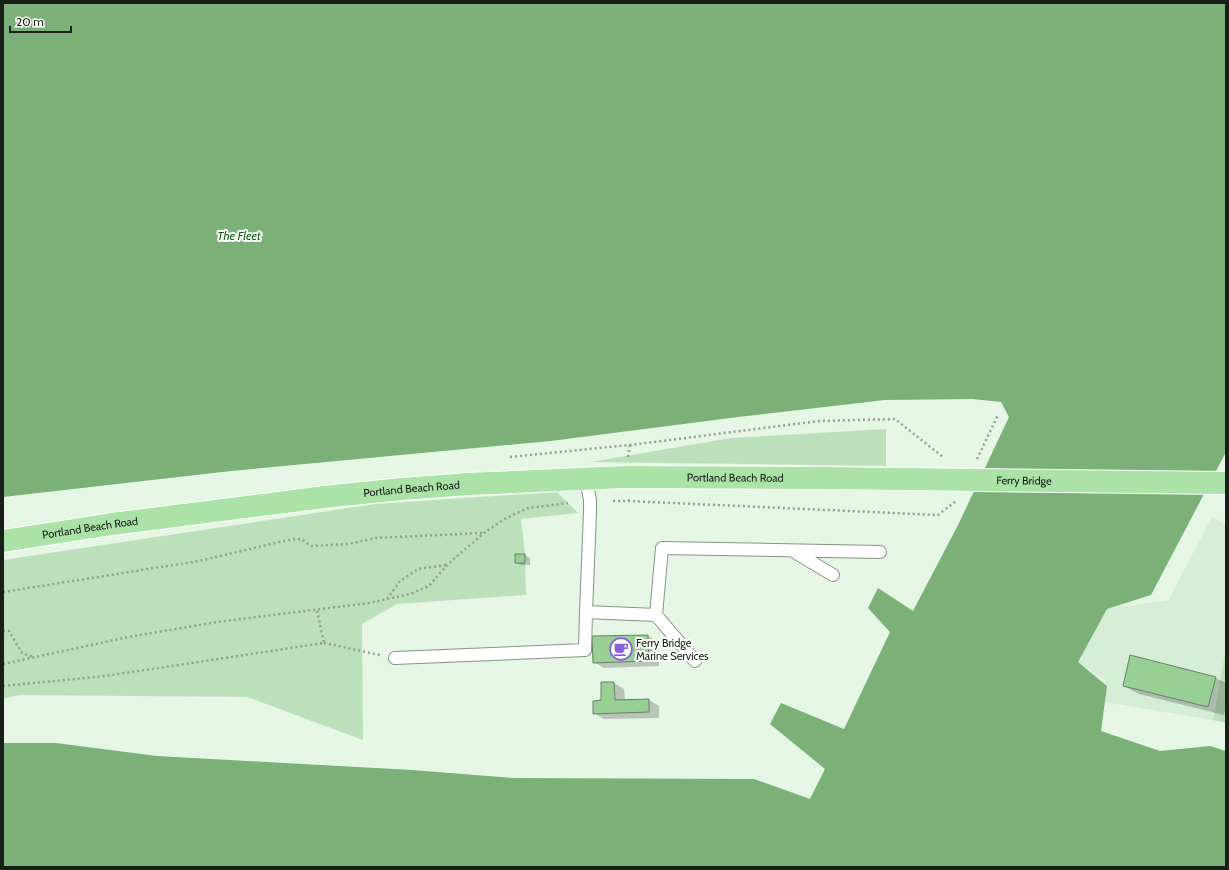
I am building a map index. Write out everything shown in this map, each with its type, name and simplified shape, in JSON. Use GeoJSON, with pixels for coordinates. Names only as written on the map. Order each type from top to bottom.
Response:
{"type":"FeatureCollection","features":[{"type":"Feature","properties":{"kind":"highway","name":"Portland Beach Road"},"geometry":{"type":"LineString","coordinates":[[3,541],[112,524],[402,489],[586,478],[822,478]]}},
{"type":"Feature","properties":{"kind":"highway","name":"Ferry Bridge"},"geometry":{"type":"LineString","coordinates":[[822,478],[1226,483]]}},
{"type":"Feature","properties":{"kind":"lane"},"geometry":{"type":"LineString","coordinates":[[394,658],[585,650],[590,500],[586,478]]}},
{"type":"Feature","properties":{"kind":"lane"},"geometry":{"type":"LineString","coordinates":[[695,661],[656,615],[662,548],[880,552]]}},
{"type":"Feature","properties":{"kind":"lane"},"geometry":{"type":"LineString","coordinates":[[792,550],[833,574]]}},
{"type":"Feature","properties":{"kind":"lane"},"geometry":{"type":"LineString","coordinates":[[586,612],[656,615]]}},
{"type":"Feature","properties":{"kind":"path"},"geometry":{"type":"LineString","coordinates":[[510,457],[630,445],[819,421],[895,419],[942,457]]}},
{"type":"Feature","properties":{"kind":"path"},"geometry":{"type":"LineString","coordinates":[[3,664],[128,637],[217,622],[317,610],[410,594],[429,586],[447,565],[484,532],[506,518],[528,508],[590,500],[628,501],[632,498]]}},
{"type":"Feature","properties":{"kind":"path"},"geometry":{"type":"LineString","coordinates":[[3,592],[199,561],[288,540],[301,539],[311,546],[349,544],[374,538],[484,532]]}},
{"type":"Feature","properties":{"kind":"path"},"geometry":{"type":"LineString","coordinates":[[387,599],[400,581],[418,569],[447,565]]}},
{"type":"Feature","properties":{"kind":"path"},"geometry":{"type":"LineString","coordinates":[[317,610],[324,643]]}},
{"type":"Feature","properties":{"kind":"path"},"geometry":{"type":"LineString","coordinates":[[3,631],[9,631],[22,653],[33,657]]}},
{"type":"Feature","properties":{"kind":"path"},"geometry":{"type":"LineString","coordinates":[[3,686],[105,676],[324,643],[394,658]]}},
{"type":"Feature","properties":{"kind":"shaded area"},"geometry":{"type":"Polygon","coordinates":[[[886,429],[886,466],[591,462],[731,438],[886,429]]]}},
{"type":"Feature","properties":{"kind":"shaded area"},"geometry":{"type":"Polygon","coordinates":[[[557,492],[578,513],[521,519],[525,554],[515,554],[515,563],[525,563],[526,595],[397,604],[362,624],[363,740],[247,697],[19,695],[3,699],[3,560],[375,504],[557,492]]]}},
{"type":"Feature","properties":{"kind":"shaded area"},"geometry":{"type":"Polygon","coordinates":[[[1212,516],[1226,526],[1226,648],[1213,720],[1105,702],[1106,681],[1077,662],[1107,609],[1169,600],[1212,516]]]}},
{"type":"Feature","properties":{"kind":"shaded area"},"geometry":{"type":"Polygon","coordinates":[[[1226,648],[1226,723],[1213,720],[1226,648]]]}},
{"type":"Feature","properties":{"kind":"water","name":"The Fleet"},"geometry":{"type":"Polygon","coordinates":[[[3,3],[1226,3],[1226,452],[1151,595],[1107,609],[1078,662],[1107,686],[1101,731],[1160,751],[1210,746],[1226,751],[1226,867],[3,867],[3,743],[56,743],[157,756],[412,770],[513,778],[754,779],[810,799],[825,769],[770,724],[781,703],[844,729],[890,632],[868,608],[878,588],[913,611],[958,525],[1009,417],[1001,402],[973,399],[885,400],[551,441],[231,471],[3,497],[3,3]]]}},
{"type":"Feature","properties":{"kind":"building"},"geometry":{"type":"Polygon","coordinates":[[[515,554],[525,554],[525,563],[515,563],[515,554]]]}},
{"type":"Feature","properties":{"kind":"building","name":"Ferry Bridge Marine Services"},"geometry":{"type":"Polygon","coordinates":[[[648,635],[649,661],[593,663],[592,636],[648,635]]]}},
{"type":"Feature","properties":{"kind":"building"},"geometry":{"type":"Polygon","coordinates":[[[1130,655],[1216,677],[1208,707],[1123,686],[1130,655]]]}},
{"type":"Feature","properties":{"kind":"building"},"geometry":{"type":"Polygon","coordinates":[[[601,682],[614,682],[615,700],[649,699],[649,712],[593,714],[593,701],[601,700],[601,682]]]}},
{"type":"Feature","properties":{"kind":"place","name":"Ferry Bridge Marine Services"},"geometry":{"type":"Point","coordinates":[621,649]}}]}
